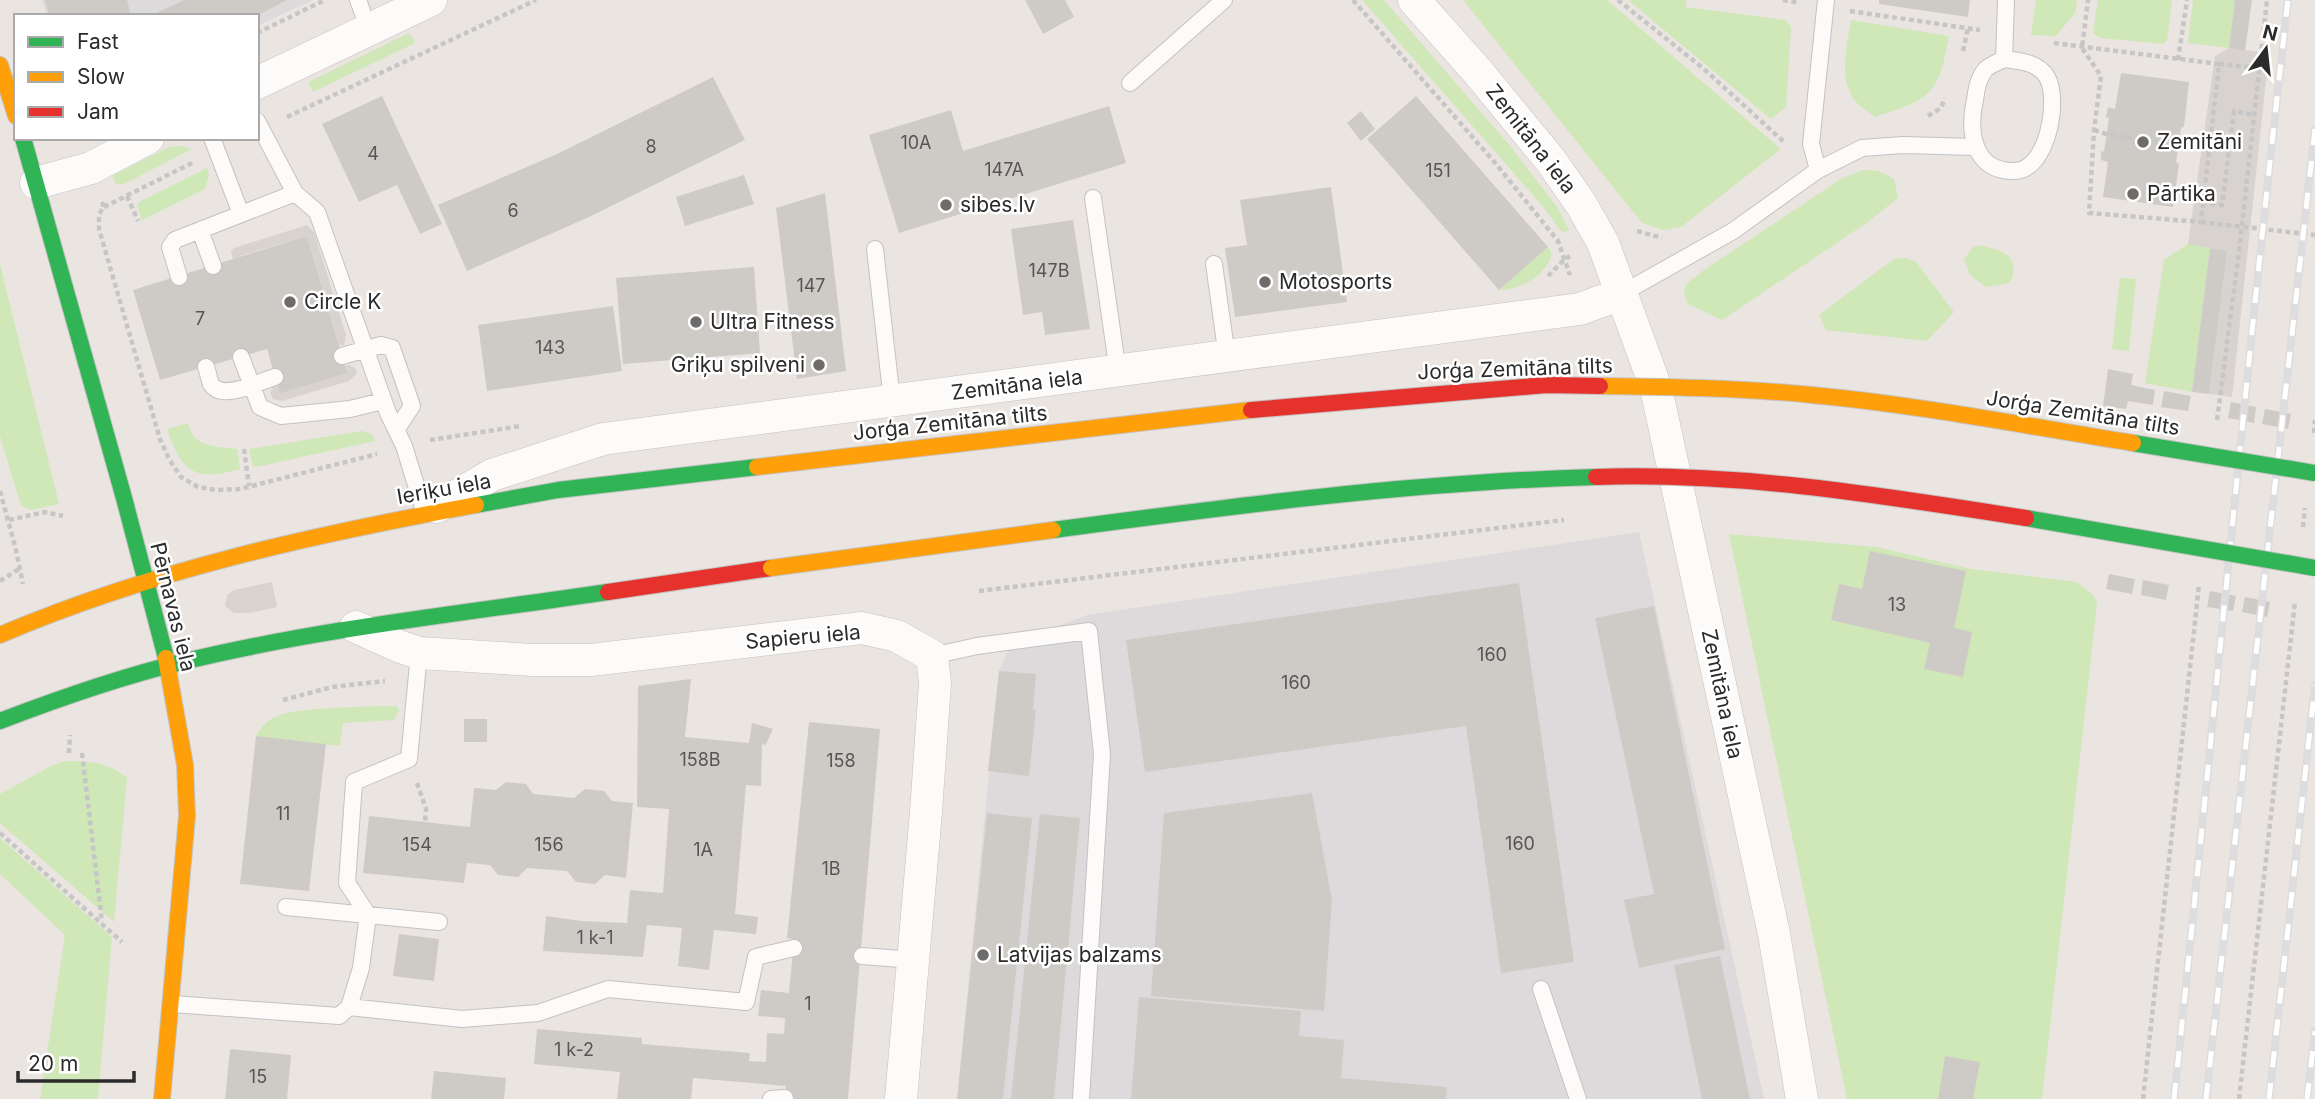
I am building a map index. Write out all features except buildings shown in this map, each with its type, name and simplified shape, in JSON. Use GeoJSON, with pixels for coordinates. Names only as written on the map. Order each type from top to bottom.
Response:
{"type":"FeatureCollection","features":[{"type":"Feature","properties":{"kind":"main road"},"geometry":{"type":"LineString","coordinates":[[0,65],[14,110]]}},
{"type":"Feature","properties":{"kind":"main road","name":"Pērnavas iela"},"geometry":{"type":"LineString","coordinates":[[24,140],[168,666],[185,765],[187,816],[162,1099]]}},
{"type":"Feature","properties":{"kind":"main road","name":"Jorģa Zemitāna tilts"},"geometry":{"type":"LineString","coordinates":[[757,467],[1291,405],[1546,385],[1707,388],[1812,395],[1880,403],[2315,474]]}},
{"type":"Feature","properties":{"kind":"main road","name":"Ieriķu iela"},"geometry":{"type":"LineString","coordinates":[[2,633],[145,581],[253,551],[425,514],[558,490],[757,467]]}},
{"type":"Feature","properties":{"kind":"main road"},"geometry":{"type":"LineString","coordinates":[[0,721],[57,697],[168,666],[271,641],[356,627],[1198,511],[1478,481],[1659,476],[1809,488],[2005,514],[2315,568]]}},
{"type":"Feature","properties":{"kind":"street"},"geometry":{"type":"LineString","coordinates":[[259,82],[431,0]]}},
{"type":"Feature","properties":{"kind":"street","name":"Zemitāna iela"},"geometry":{"type":"LineString","coordinates":[[1414,0],[1551,161],[1581,205],[1602,243],[1656,388],[1774,934],[1802,1099]]}},
{"type":"Feature","properties":{"kind":"street"},"geometry":{"type":"LineString","coordinates":[[37,183],[91,168],[144,140]]}},
{"type":"Feature","properties":{"kind":"street","name":"Zemitāna iela"},"geometry":{"type":"LineString","coordinates":[[425,514],[492,475],[603,439],[1580,309],[1621,294]]}},
{"type":"Feature","properties":{"kind":"street","name":"Sapieru iela"},"geometry":{"type":"LineString","coordinates":[[356,627],[419,653],[491,659],[591,660],[862,628],[897,636],[932,656]]}},
{"type":"Feature","properties":{"kind":"street"},"geometry":{"type":"LineString","coordinates":[[901,1099],[934,696],[932,656]]}},
{"type":"Feature","properties":{"kind":"lane"},"geometry":{"type":"LineString","coordinates":[[358,0],[369,30]]}},
{"type":"Feature","properties":{"kind":"lane"},"geometry":{"type":"LineString","coordinates":[[1130,83],[1224,0]]}},
{"type":"Feature","properties":{"kind":"lane"},"geometry":{"type":"LineString","coordinates":[[2004,59],[2006,0]]}},
{"type":"Feature","properties":{"kind":"lane"},"geometry":{"type":"LineString","coordinates":[[1818,170],[1811,144],[1826,4]]}},
{"type":"Feature","properties":{"kind":"lane"},"geometry":{"type":"LineString","coordinates":[[2004,59],[2031,63],[2046,75],[2053,93],[2044,149],[2034,163],[2016,172],[1991,166],[1975,147],[1971,128],[1977,88],[1985,70],[2004,59]]}},
{"type":"Feature","properties":{"kind":"lane"},"geometry":{"type":"LineString","coordinates":[[259,125],[295,194],[317,212],[383,401],[404,446],[425,514]]}},
{"type":"Feature","properties":{"kind":"lane"},"geometry":{"type":"LineString","coordinates":[[215,144],[242,214]]}},
{"type":"Feature","properties":{"kind":"lane"},"geometry":{"type":"LineString","coordinates":[[1621,294],[1733,231],[1818,170],[1863,148],[1903,145],[1975,147]]}},
{"type":"Feature","properties":{"kind":"lane"},"geometry":{"type":"LineString","coordinates":[[179,276],[171,243],[295,194]]}},
{"type":"Feature","properties":{"kind":"lane"},"geometry":{"type":"LineString","coordinates":[[1093,198],[1118,372]]}},
{"type":"Feature","properties":{"kind":"lane"},"geometry":{"type":"LineString","coordinates":[[200,230],[213,266]]}},
{"type":"Feature","properties":{"kind":"lane"},"geometry":{"type":"LineString","coordinates":[[875,249],[892,401]]}},
{"type":"Feature","properties":{"kind":"lane"},"geometry":{"type":"LineString","coordinates":[[1214,264],[1227,357]]}},
{"type":"Feature","properties":{"kind":"lane"},"geometry":{"type":"LineString","coordinates":[[342,356],[387,345],[395,354],[412,406],[396,430]]}},
{"type":"Feature","properties":{"kind":"lane"},"geometry":{"type":"LineString","coordinates":[[242,357],[260,407],[281,416],[350,410],[383,401]]}},
{"type":"Feature","properties":{"kind":"lane"},"geometry":{"type":"LineString","coordinates":[[206,367],[212,386],[220,391],[229,392],[275,377]]}},
{"type":"Feature","properties":{"kind":"lane"},"geometry":{"type":"LineString","coordinates":[[932,656],[978,646],[1089,631],[1102,754],[1081,1099]]}},
{"type":"Feature","properties":{"kind":"lane"},"geometry":{"type":"LineString","coordinates":[[172,1004],[339,1016],[349,1007],[362,968],[368,915],[347,883],[354,782],[409,759],[419,653]]}},
{"type":"Feature","properties":{"kind":"lane"},"geometry":{"type":"LineString","coordinates":[[286,907],[439,922]]}},
{"type":"Feature","properties":{"kind":"lane"},"geometry":{"type":"LineString","coordinates":[[349,1007],[462,1018],[538,1013],[608,989],[746,1002],[755,957],[794,948]]}},
{"type":"Feature","properties":{"kind":"lane"},"geometry":{"type":"LineString","coordinates":[[862,956],[914,960]]}},
{"type":"Feature","properties":{"kind":"lane"},"geometry":{"type":"LineString","coordinates":[[1541,989],[1578,1099]]}},
{"type":"Feature","properties":{"kind":"lane"},"geometry":{"type":"LineString","coordinates":[[771,1099],[785,1098]]}},
{"type":"Feature","properties":{"kind":"path"},"geometry":{"type":"LineString","coordinates":[[259,32],[325,0]]}},
{"type":"Feature","properties":{"kind":"path"},"geometry":{"type":"LineString","coordinates":[[259,125],[536,0]]}},
{"type":"Feature","properties":{"kind":"path"},"geometry":{"type":"LineString","coordinates":[[1353,0],[1496,164],[1558,241],[1580,309]]}},
{"type":"Feature","properties":{"kind":"path"},"geometry":{"type":"LineString","coordinates":[[1618,0],[1704,69],[1786,144]]}},
{"type":"Feature","properties":{"kind":"path"},"geometry":{"type":"LineString","coordinates":[[1783,0],[1826,4],[1968,28]]}},
{"type":"Feature","properties":{"kind":"path"},"geometry":{"type":"LineString","coordinates":[[2088,0],[2082,48],[2101,76],[2094,130],[2089,213],[2153,216],[2315,235]]}},
{"type":"Feature","properties":{"kind":"path"},"geometry":{"type":"LineString","coordinates":[[2178,60],[2187,0]]}},
{"type":"Feature","properties":{"kind":"path"},"geometry":{"type":"LineString","coordinates":[[2216,431],[2267,0]]}},
{"type":"Feature","properties":{"kind":"path"},"geometry":{"type":"LineString","coordinates":[[2082,48],[2259,68]]}},
{"type":"Feature","properties":{"kind":"path"},"geometry":{"type":"LineString","coordinates":[[2201,222],[2219,64]]}},
{"type":"Feature","properties":{"kind":"path"},"geometry":{"type":"LineString","coordinates":[[2202,202],[2222,205],[2234,111],[2254,115]]}},
{"type":"Feature","properties":{"kind":"path"},"geometry":{"type":"LineString","coordinates":[[2094,130],[2209,150]]}},
{"type":"Feature","properties":{"kind":"path"},"geometry":{"type":"LineString","coordinates":[[215,144],[104,207],[99,214],[99,229],[160,439],[169,459],[181,477],[198,487],[216,490],[240,489],[379,453]]}},
{"type":"Feature","properties":{"kind":"path"},"geometry":{"type":"LineString","coordinates":[[91,168],[104,207]]}},
{"type":"Feature","properties":{"kind":"path"},"geometry":{"type":"LineString","coordinates":[[127,196],[138,221]]}},
{"type":"Feature","properties":{"kind":"path"},"geometry":{"type":"LineString","coordinates":[[2314,434],[2315,420]]}},
{"type":"Feature","properties":{"kind":"path"},"geometry":{"type":"LineString","coordinates":[[429,440],[532,424]]}},
{"type":"Feature","properties":{"kind":"path"},"geometry":{"type":"LineString","coordinates":[[244,449],[248,486]]}},
{"type":"Feature","properties":{"kind":"path"},"geometry":{"type":"LineString","coordinates":[[0,491],[23,584]]}},
{"type":"Feature","properties":{"kind":"path"},"geometry":{"type":"LineString","coordinates":[[2302,531],[2306,503]]}},
{"type":"Feature","properties":{"kind":"path"},"geometry":{"type":"LineString","coordinates":[[9,520],[45,512],[63,516]]}},
{"type":"Feature","properties":{"kind":"path"},"geometry":{"type":"LineString","coordinates":[[979,591],[1572,519]]}},
{"type":"Feature","properties":{"kind":"path"},"geometry":{"type":"LineString","coordinates":[[0,581],[19,569]]}},
{"type":"Feature","properties":{"kind":"path"},"geometry":{"type":"LineString","coordinates":[[2143,1099],[2199,580]]}},
{"type":"Feature","properties":{"kind":"path"},"geometry":{"type":"LineString","coordinates":[[2239,1099],[2295,600]]}},
{"type":"Feature","properties":{"kind":"path"},"geometry":{"type":"LineString","coordinates":[[69,753],[70,734]]}},
{"type":"Feature","properties":{"kind":"path"},"geometry":{"type":"LineString","coordinates":[[82,753],[102,922]]}},
{"type":"Feature","properties":{"kind":"path"},"geometry":{"type":"LineString","coordinates":[[409,759],[426,809],[425,822]]}},
{"type":"Feature","properties":{"kind":"path"},"geometry":{"type":"LineString","coordinates":[[0,833],[122,942]]}},
{"type":"Feature","properties":{"kind":"shaded area"},"geometry":{"type":"Polygon","coordinates":[[[42,0],[313,0],[259,25],[259,14],[46,14],[42,0]]]}},
{"type":"Feature","properties":{"kind":"shaded area"},"geometry":{"type":"Polygon","coordinates":[[[2229,48],[2269,53],[2232,397],[2209,394],[2226,251],[2188,244],[2215,56],[2229,48]]]}},
{"type":"Feature","properties":{"kind":"shaded area"},"geometry":{"type":"Polygon","coordinates":[[[307,225],[314,232],[346,335],[344,345],[339,345],[307,236],[233,260],[231,251],[234,248],[307,225]]]}},
{"type":"Feature","properties":{"kind":"shaded area"},"geometry":{"type":"Polygon","coordinates":[[[345,366],[355,368],[357,373],[349,381],[282,401],[273,399],[270,393],[273,387],[347,372],[345,366]]]}},
{"type":"Feature","properties":{"kind":"shaded area"},"geometry":{"type":"Polygon","coordinates":[[[1639,532],[1764,1099],[957,1099],[999,671],[1011,644],[1087,615],[1639,532]]]}},
{"type":"Feature","properties":{"kind":"shaded area"},"geometry":{"type":"Polygon","coordinates":[[[272,582],[277,607],[234,613],[225,606],[227,595],[234,590],[272,582]]]}},
{"type":"Feature","properties":{"kind":"green space"},"geometry":{"type":"Polygon","coordinates":[[[1362,0],[1384,0],[1511,147],[1557,207],[1569,230],[1561,231],[1540,203],[1362,0]]]}},
{"type":"Feature","properties":{"kind":"green space"},"geometry":{"type":"Polygon","coordinates":[[[1463,0],[1607,0],[1781,149],[1681,227],[1663,230],[1642,223],[1463,0]]]}},
{"type":"Feature","properties":{"kind":"green space"},"geometry":{"type":"Polygon","coordinates":[[[1628,0],[1686,0],[1686,7],[1785,20],[1791,27],[1786,107],[1771,119],[1628,0]]]}},
{"type":"Feature","properties":{"kind":"green space"},"geometry":{"type":"Polygon","coordinates":[[[2036,0],[2077,0],[2075,13],[2056,36],[2031,35],[2036,0]]]}},
{"type":"Feature","properties":{"kind":"green space"},"geometry":{"type":"Polygon","coordinates":[[[2098,0],[2172,0],[2167,40],[2163,44],[2101,38],[2093,33],[2098,0]]]}},
{"type":"Feature","properties":{"kind":"green space"},"geometry":{"type":"Polygon","coordinates":[[[2193,0],[2235,0],[2229,48],[2188,43],[2193,0]]]}},
{"type":"Feature","properties":{"kind":"green space"},"geometry":{"type":"Polygon","coordinates":[[[1851,20],[1949,36],[1941,71],[1929,92],[1909,105],[1875,117],[1859,105],[1851,94],[1845,74],[1851,20]]]}},
{"type":"Feature","properties":{"kind":"green space"},"geometry":{"type":"Polygon","coordinates":[[[407,34],[412,36],[415,43],[313,92],[308,82],[407,34]]]}},
{"type":"Feature","properties":{"kind":"green space"},"geometry":{"type":"Polygon","coordinates":[[[169,147],[192,149],[124,184],[116,184],[112,176],[169,147]]]}},
{"type":"Feature","properties":{"kind":"green space"},"geometry":{"type":"Polygon","coordinates":[[[207,168],[209,176],[205,189],[142,220],[137,206],[139,202],[207,168]]]}},
{"type":"Feature","properties":{"kind":"green space"},"geometry":{"type":"Polygon","coordinates":[[[1863,170],[1879,171],[1894,179],[1898,198],[1865,224],[1722,320],[1688,304],[1684,294],[1686,284],[1704,270],[1841,179],[1863,170]]]}},
{"type":"Feature","properties":{"kind":"green space"},"geometry":{"type":"Polygon","coordinates":[[[2188,244],[2210,248],[2192,392],[2145,383],[2164,260],[2188,244]]]}},
{"type":"Feature","properties":{"kind":"green space"},"geometry":{"type":"Polygon","coordinates":[[[1979,245],[2007,255],[2013,266],[2010,283],[1986,287],[1970,275],[1964,260],[1972,248],[1979,245]]]}},
{"type":"Feature","properties":{"kind":"green space"},"geometry":{"type":"Polygon","coordinates":[[[1548,247],[1552,254],[1539,275],[1524,284],[1499,290],[1548,247]]]}},
{"type":"Feature","properties":{"kind":"green space"},"geometry":{"type":"Polygon","coordinates":[[[1906,258],[1916,262],[1954,312],[1927,341],[1826,330],[1819,315],[1894,259],[1906,258]]]}},
{"type":"Feature","properties":{"kind":"green space"},"geometry":{"type":"Polygon","coordinates":[[[0,264],[59,504],[31,510],[21,506],[0,436],[0,264]]]}},
{"type":"Feature","properties":{"kind":"green space"},"geometry":{"type":"Polygon","coordinates":[[[2120,278],[2136,279],[2129,351],[2112,349],[2120,278]]]}},
{"type":"Feature","properties":{"kind":"green space"},"geometry":{"type":"Polygon","coordinates":[[[188,423],[200,441],[237,449],[240,469],[211,474],[191,470],[178,455],[167,429],[188,423]]]}},
{"type":"Feature","properties":{"kind":"green space"},"geometry":{"type":"Polygon","coordinates":[[[362,431],[372,435],[375,441],[253,466],[249,449],[362,431]]]}},
{"type":"Feature","properties":{"kind":"green space"},"geometry":{"type":"Polygon","coordinates":[[[1729,534],[1876,547],[1971,569],[2077,582],[2093,595],[2097,603],[2042,1099],[1847,1099],[1729,534]]]}},
{"type":"Feature","properties":{"kind":"green space"},"geometry":{"type":"Polygon","coordinates":[[[397,706],[399,711],[394,720],[343,723],[340,746],[256,736],[275,717],[297,711],[397,706]]]}},
{"type":"Feature","properties":{"kind":"green space"},"geometry":{"type":"Polygon","coordinates":[[[66,761],[98,763],[127,778],[114,922],[0,823],[0,794],[53,765],[66,761]]]}},
{"type":"Feature","properties":{"kind":"green space"},"geometry":{"type":"Polygon","coordinates":[[[0,838],[112,937],[98,1099],[40,1099],[65,935],[0,874],[0,838]]]}},
{"type":"Feature","properties":{"kind":"railway"},"geometry":{"type":"LineString","coordinates":[[2174,1099],[2288,0]]}},
{"type":"Feature","properties":{"kind":"railway"},"geometry":{"type":"LineString","coordinates":[[2206,1099],[2315,129]]}},
{"type":"Feature","properties":{"kind":"railway"},"geometry":{"type":"LineString","coordinates":[[2269,1099],[2315,685]]}},
{"type":"Feature","properties":{"kind":"railway"},"geometry":{"type":"LineString","coordinates":[[2307,1099],[2315,1031]]}},
{"type":"Feature","properties":{"kind":"traffic: fast"},"geometry":{"type":"LineString","coordinates":[[24,140],[166,658]]}},
{"type":"Feature","properties":{"kind":"traffic: fast"},"geometry":{"type":"LineString","coordinates":[[2133,443],[2315,473]]}},
{"type":"Feature","properties":{"kind":"traffic: fast"},"geometry":{"type":"LineString","coordinates":[[476,505],[558,490],[757,467]]}},
{"type":"Feature","properties":{"kind":"traffic: fast"},"geometry":{"type":"LineString","coordinates":[[1053,530],[1392,490],[1596,477]]}},
{"type":"Feature","properties":{"kind":"traffic: fast"},"geometry":{"type":"LineString","coordinates":[[2026,518],[2315,568]]}},
{"type":"Feature","properties":{"kind":"traffic: fast"},"geometry":{"type":"LineString","coordinates":[[0,721],[113,681],[235,650],[394,622],[608,592]]}},
{"type":"Feature","properties":{"kind":"traffic: slow"},"geometry":{"type":"LineString","coordinates":[[0,65],[14,110]]}},
{"type":"Feature","properties":{"kind":"traffic: slow"},"geometry":{"type":"LineString","coordinates":[[1600,386],[1733,389],[1852,399],[2133,443]]}},
{"type":"Feature","properties":{"kind":"traffic: slow"},"geometry":{"type":"LineString","coordinates":[[757,467],[1251,410]]}},
{"type":"Feature","properties":{"kind":"traffic: slow"},"geometry":{"type":"LineString","coordinates":[[0,635],[57,612],[174,573],[294,542],[476,505]]}},
{"type":"Feature","properties":{"kind":"traffic: slow"},"geometry":{"type":"LineString","coordinates":[[771,568],[1053,530]]}},
{"type":"Feature","properties":{"kind":"traffic: slow"},"geometry":{"type":"LineString","coordinates":[[162,1099],[187,816],[185,765],[166,658]]}},
{"type":"Feature","properties":{"kind":"traffic: jam"},"geometry":{"type":"LineString","coordinates":[[1251,410],[1546,385],[1600,386]]}},
{"type":"Feature","properties":{"kind":"traffic: jam"},"geometry":{"type":"LineString","coordinates":[[1596,477],[1704,478],[1812,487],[2026,518]]}},
{"type":"Feature","properties":{"kind":"traffic: jam"},"geometry":{"type":"LineString","coordinates":[[608,592],[771,568]]}},
{"type":"Feature","properties":{"kind":"place","name":"Zemitāni"},"geometry":{"type":"Point","coordinates":[2143,142]}},
{"type":"Feature","properties":{"kind":"place","name":"Pārtika"},"geometry":{"type":"Point","coordinates":[2133,194]}},
{"type":"Feature","properties":{"kind":"place","name":"sibes.lv"},"geometry":{"type":"Point","coordinates":[946,205]}},
{"type":"Feature","properties":{"kind":"place","name":"Motosports"},"geometry":{"type":"Point","coordinates":[1265,282]}},
{"type":"Feature","properties":{"kind":"place","name":"Circle K"},"geometry":{"type":"Point","coordinates":[290,302]}},
{"type":"Feature","properties":{"kind":"place","name":"Ultra Fitness"},"geometry":{"type":"Point","coordinates":[696,322]}},
{"type":"Feature","properties":{"kind":"place","name":"Griķu spilveni"},"geometry":{"type":"Point","coordinates":[819,365]}},
{"type":"Feature","properties":{"kind":"place","name":"Latvijas balzams"},"geometry":{"type":"Point","coordinates":[983,955]}}]}
